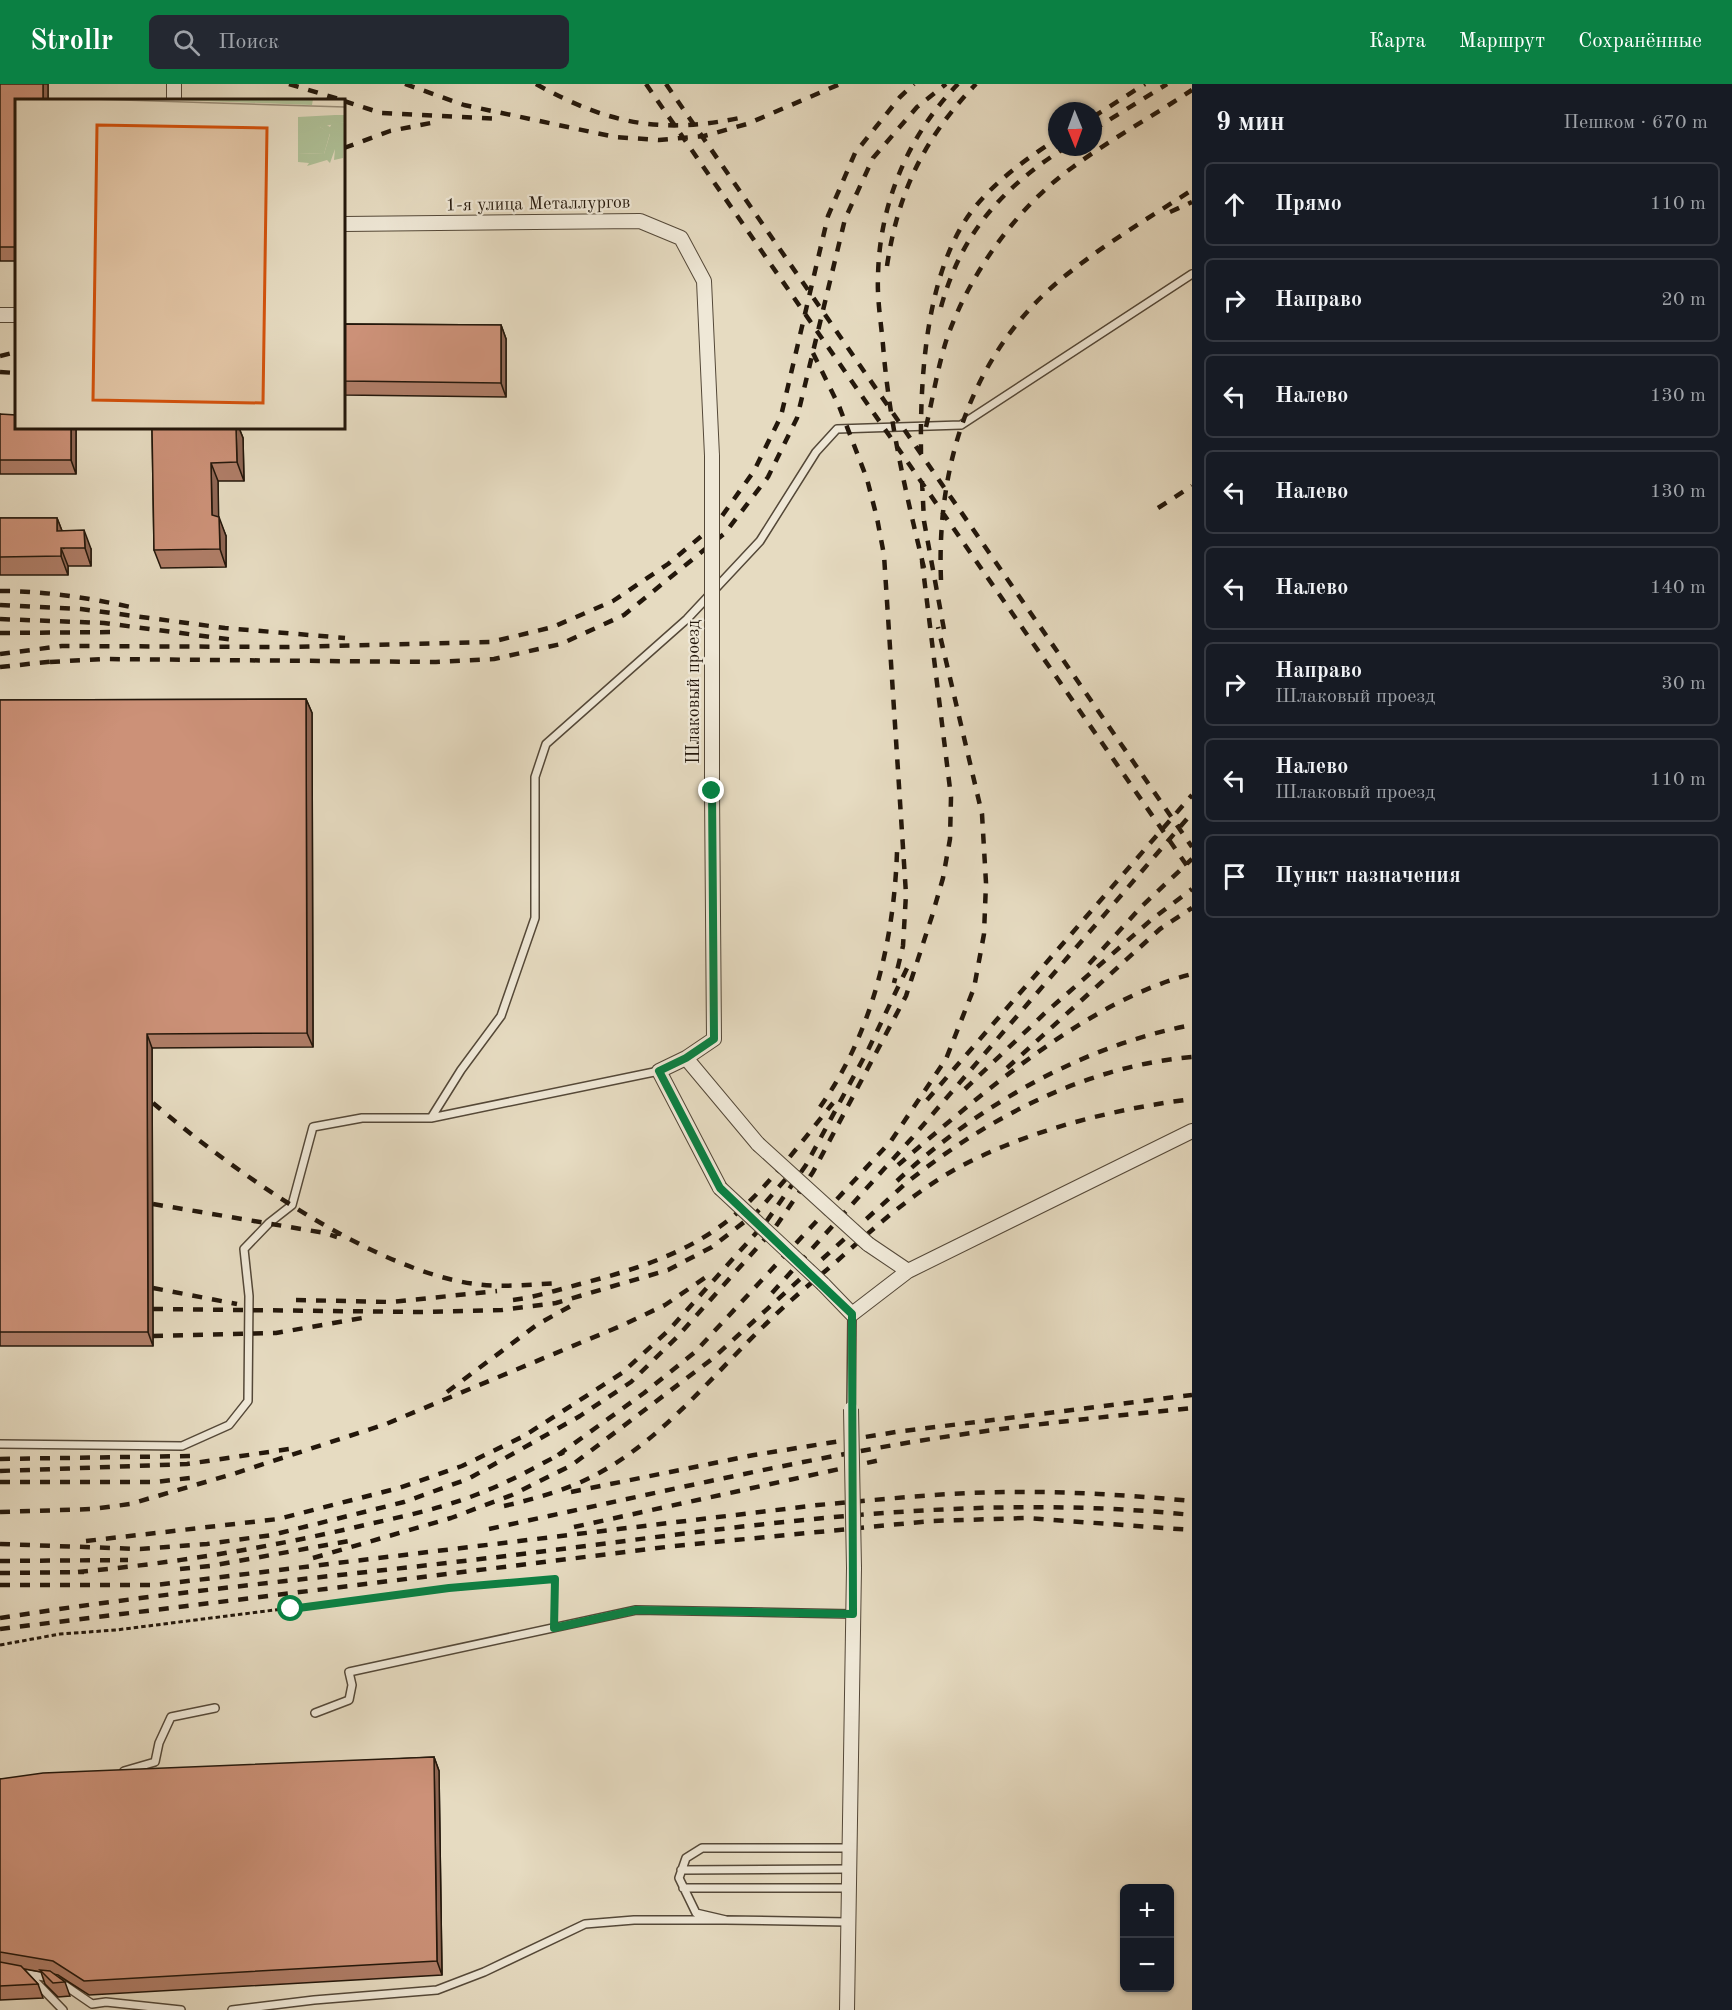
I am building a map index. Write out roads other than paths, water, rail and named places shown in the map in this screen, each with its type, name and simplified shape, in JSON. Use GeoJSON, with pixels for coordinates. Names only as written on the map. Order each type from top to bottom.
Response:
{"type":"FeatureCollection","features":[{"type":"Feature","properties":{"kind":"street","name":"1-я улица Металлургов"},"geometry":{"type":"LineString","coordinates":[[345,224],[640,221],[681,238],[704,281]]}},
{"type":"Feature","properties":{"kind":"street","name":"Шлаковый проезд"},"geometry":{"type":"LineString","coordinates":[[659,1071],[686,1058],[714,1039],[712,456],[704,281]]}},
{"type":"Feature","properties":{"kind":"street"},"geometry":{"type":"LineString","coordinates":[[686,1058],[758,1144],[868,1244],[908,1271]]}},
{"type":"Feature","properties":{"kind":"street"},"geometry":{"type":"LineString","coordinates":[[659,1071],[720,1188],[852,1314],[908,1271],[1192,1131]]}},
{"type":"Feature","properties":{"kind":"street"},"geometry":{"type":"LineString","coordinates":[[847,2010],[854,1568],[851,1409]]}},
{"type":"Feature","properties":{"kind":"lane"},"geometry":{"type":"LineString","coordinates":[[431,1118],[461,1070],[501,1016],[535,918],[536,777],[546,744],[687,619],[760,541],[816,452],[837,429],[961,425],[1192,274]]}},
{"type":"Feature","properties":{"kind":"lane"},"geometry":{"type":"LineString","coordinates":[[0,1444],[182,1446],[229,1425],[248,1401],[249,1296],[244,1248],[269,1223],[292,1205],[313,1127],[362,1118],[431,1118],[659,1071]]}},
{"type":"Feature","properties":{"kind":"lane"},"geometry":{"type":"LineString","coordinates":[[851,1409],[852,1314]]}},
{"type":"Feature","properties":{"kind":"lane"},"geometry":{"type":"LineString","coordinates":[[315,1713],[349,1700],[352,1685],[349,1672],[636,1610],[853,1614]]}},
{"type":"Feature","properties":{"kind":"lane"},"geometry":{"type":"LineString","coordinates":[[116,1772],[155,1762],[159,1743],[171,1717],[215,1708]]}},
{"type":"Feature","properties":{"kind":"lane"},"geometry":{"type":"LineString","coordinates":[[726,1920],[696,1913],[679,1878],[686,1858],[702,1848],[849,1848]]}},
{"type":"Feature","properties":{"kind":"lane"},"geometry":{"type":"LineString","coordinates":[[681,1870],[849,1869]]}},
{"type":"Feature","properties":{"kind":"lane"},"geometry":{"type":"LineString","coordinates":[[683,1888],[849,1888]]}},
{"type":"Feature","properties":{"kind":"lane"},"geometry":{"type":"LineString","coordinates":[[232,2010],[314,2000],[437,1990],[484,1972],[585,1924],[634,1920],[848,1922]]}},
{"type":"Feature","properties":{"kind":"lane"},"geometry":{"type":"LineString","coordinates":[[9,1971],[57,1980],[92,2004],[106,2002],[182,2010]]}},
{"type":"Feature","properties":{"kind":"lane"},"geometry":{"type":"LineString","coordinates":[[28,1974],[63,2010]]}},
{"type":"Feature","properties":{"kind":"railway"},"geometry":{"type":"LineString","coordinates":[[289,84],[339,99]]}},
{"type":"Feature","properties":{"kind":"railway"},"geometry":{"type":"LineString","coordinates":[[405,84],[464,105],[615,137],[659,140],[704,136],[747,124],[840,84]]}},
{"type":"Feature","properties":{"kind":"railway"},"geometry":{"type":"LineString","coordinates":[[536,84],[587,109],[636,122],[687,125],[744,117]]}},
{"type":"Feature","properties":{"kind":"railway"},"geometry":{"type":"LineString","coordinates":[[646,84],[1192,873]]}},
{"type":"Feature","properties":{"kind":"railway"},"geometry":{"type":"LineString","coordinates":[[666,84],[1192,847]]}},
{"type":"Feature","properties":{"kind":"railway"},"geometry":{"type":"LineString","coordinates":[[0,654],[62,646],[287,647],[491,642],[553,627],[613,601],[668,564],[717,523],[754,471],[781,416],[828,216],[855,153],[900,97],[914,84]]}},
{"type":"Feature","properties":{"kind":"railway"},"geometry":{"type":"LineString","coordinates":[[50,662],[103,659],[436,662],[494,659],[561,644],[624,615],[725,533],[768,477],[797,418],[845,219],[873,158],[917,107],[946,84]]}},
{"type":"Feature","properties":{"kind":"railway"},"geometry":{"type":"LineString","coordinates":[[924,568],[889,402],[878,277],[884,224],[900,173],[911,148],[925,126],[958,84]]}},
{"type":"Feature","properties":{"kind":"railway"},"geometry":{"type":"LineString","coordinates":[[887,266],[898,214],[916,168],[942,125],[976,84]]}},
{"type":"Feature","properties":{"kind":"railway"},"geometry":{"type":"LineString","coordinates":[[1102,111],[1145,84]]}},
{"type":"Feature","properties":{"kind":"railway"},"geometry":{"type":"LineString","coordinates":[[1102,124],[1167,84]]}},
{"type":"Feature","properties":{"kind":"railway"},"geometry":{"type":"LineString","coordinates":[[926,427],[947,338],[969,289],[998,243],[1033,201],[1052,183],[1102,147],[1192,90]]}},
{"type":"Feature","properties":{"kind":"railway"},"geometry":{"type":"LineString","coordinates":[[345,101],[381,113],[500,119]]}},
{"type":"Feature","properties":{"kind":"railway"},"geometry":{"type":"LineString","coordinates":[[345,148],[390,131],[436,122]]}},
{"type":"Feature","properties":{"kind":"railway"},"geometry":{"type":"LineString","coordinates":[[921,454],[922,397],[927,336],[940,276],[950,249],[972,211],[993,187],[1048,145]]}},
{"type":"Feature","properties":{"kind":"railway"},"geometry":{"type":"LineString","coordinates":[[941,307],[960,256],[987,214],[1022,179],[1053,156]]}},
{"type":"Feature","properties":{"kind":"railway"},"geometry":{"type":"LineString","coordinates":[[941,580],[941,535],[946,491],[955,448],[969,407],[987,368],[1011,332],[1040,299],[1074,269],[1102,248],[1192,190]]}},
{"type":"Feature","properties":{"kind":"railway"},"geometry":{"type":"LineString","coordinates":[[1170,212],[1192,202]]}},
{"type":"Feature","properties":{"kind":"railway"},"geometry":{"type":"LineString","coordinates":[[0,356],[15,352]]}},
{"type":"Feature","properties":{"kind":"railway"},"geometry":{"type":"LineString","coordinates":[[813,353],[839,406],[867,479],[884,555],[906,894],[903,946],[894,983]]}},
{"type":"Feature","properties":{"kind":"railway"},"geometry":{"type":"LineString","coordinates":[[0,372],[15,373]]}},
{"type":"Feature","properties":{"kind":"railway"},"geometry":{"type":"LineString","coordinates":[[922,481],[924,521],[945,635]]}},
{"type":"Feature","properties":{"kind":"railway"},"geometry":{"type":"LineString","coordinates":[[1158,508],[1192,486]]}},
{"type":"Feature","properties":{"kind":"railway"},"geometry":{"type":"LineString","coordinates":[[0,1544],[140,1549],[207,1544],[272,1535],[404,1502],[468,1479],[580,1416],[631,1382],[677,1337],[774,1229],[813,1172],[906,996],[932,916],[943,878],[950,839],[951,797],[922,561]]}},
{"type":"Feature","properties":{"kind":"railway"},"geometry":{"type":"LineString","coordinates":[[0,591],[68,596],[135,608]]}},
{"type":"Feature","properties":{"kind":"railway"},"geometry":{"type":"LineString","coordinates":[[0,605],[81,609],[225,628],[345,638]]}},
{"type":"Feature","properties":{"kind":"railway"},"geometry":{"type":"LineString","coordinates":[[0,619],[104,623],[234,640]]}},
{"type":"Feature","properties":{"kind":"railway"},"geometry":{"type":"LineString","coordinates":[[558,1455],[644,1393],[695,1352],[891,1141],[946,1059],[974,988],[984,934],[986,883],[982,814],[938,627]]}},
{"type":"Feature","properties":{"kind":"railway"},"geometry":{"type":"LineString","coordinates":[[0,633],[119,632]]}},
{"type":"Feature","properties":{"kind":"railway"},"geometry":{"type":"LineString","coordinates":[[0,667],[57,661]]}},
{"type":"Feature","properties":{"kind":"railway"},"geometry":{"type":"LineString","coordinates":[[927,1100],[1192,795]]}},
{"type":"Feature","properties":{"kind":"railway"},"geometry":{"type":"LineString","coordinates":[[772,1293],[912,1138],[1192,813]]}},
{"type":"Feature","properties":{"kind":"railway"},"geometry":{"type":"LineString","coordinates":[[820,1107],[854,1049],[877,986],[891,919],[897,852]]}},
{"type":"Feature","properties":{"kind":"railway"},"geometry":{"type":"LineString","coordinates":[[1089,964],[1142,906],[1192,859]]}},
{"type":"Feature","properties":{"kind":"railway"},"geometry":{"type":"LineString","coordinates":[[965,1089],[1045,1013],[1151,920],[1192,889]]}},
{"type":"Feature","properties":{"kind":"railway"},"geometry":{"type":"LineString","coordinates":[[1007,1068],[1160,929],[1192,908]]}},
{"type":"Feature","properties":{"kind":"railway"},"geometry":{"type":"LineString","coordinates":[[86,1541],[278,1519],[399,1488],[462,1466],[524,1436],[622,1373],[669,1330],[766,1222],[806,1165],[869,1048],[910,962]]}},
{"type":"Feature","properties":{"kind":"railway"},"geometry":{"type":"LineString","coordinates":[[898,1165],[1036,1053],[1114,1005],[1153,987],[1192,974]]}},
{"type":"Feature","properties":{"kind":"railway"},"geometry":{"type":"LineString","coordinates":[[897,1181],[962,1128],[1034,1082],[1112,1047],[1152,1034],[1192,1025]]}},
{"type":"Feature","properties":{"kind":"railway"},"geometry":{"type":"LineString","coordinates":[[313,1558],[451,1518],[512,1495],[572,1465],[712,1359],[905,1184],[970,1138],[1004,1117],[1076,1084],[1114,1071],[1153,1062],[1192,1057]]}},
{"type":"Feature","properties":{"kind":"railway"},"geometry":{"type":"LineString","coordinates":[[504,1506],[543,1496],[581,1482],[608,1468],[634,1450],[681,1410],[794,1298],[897,1209],[946,1175],[990,1152],[1074,1122],[1133,1108],[1192,1099]]}},
{"type":"Feature","properties":{"kind":"railway"},"geometry":{"type":"LineString","coordinates":[[153,1103],[222,1158],[262,1186],[348,1238],[392,1259],[435,1275],[475,1284],[507,1286],[561,1283]]}},
{"type":"Feature","properties":{"kind":"railway"},"geometry":{"type":"LineString","coordinates":[[513,1300],[622,1272],[663,1258],[701,1239],[737,1213],[763,1188],[833,1103]]}},
{"type":"Feature","properties":{"kind":"railway"},"geometry":{"type":"LineString","coordinates":[[153,1309],[419,1312],[502,1310],[556,1303],[668,1270],[712,1247],[757,1212],[792,1172]]}},
{"type":"Feature","properties":{"kind":"railway"},"geometry":{"type":"LineString","coordinates":[[153,1204],[325,1233],[337,1237]]}},
{"type":"Feature","properties":{"kind":"railway"},"geometry":{"type":"LineString","coordinates":[[0,1512],[93,1509],[130,1504],[233,1474],[386,1424],[623,1325],[665,1305],[712,1273]]}},
{"type":"Feature","properties":{"kind":"railway"},"geometry":{"type":"LineString","coordinates":[[153,1288],[237,1304]]}},
{"type":"Feature","properties":{"kind":"railway"},"geometry":{"type":"LineString","coordinates":[[296,1300],[392,1302],[497,1291]]}},
{"type":"Feature","properties":{"kind":"railway"},"geometry":{"type":"LineString","coordinates":[[447,1392],[538,1324],[578,1302]]}},
{"type":"Feature","properties":{"kind":"railway"},"geometry":{"type":"LineString","coordinates":[[153,1336],[276,1333],[368,1317]]}},
{"type":"Feature","properties":{"kind":"railway"},"geometry":{"type":"LineString","coordinates":[[571,1492],[754,1455],[896,1432],[1192,1395]]}},
{"type":"Feature","properties":{"kind":"railway"},"geometry":{"type":"LineString","coordinates":[[489,1529],[742,1474],[894,1445],[1006,1428],[1192,1408]]}},
{"type":"Feature","properties":{"kind":"railway"},"geometry":{"type":"LineString","coordinates":[[0,1471],[187,1464],[289,1449]]}},
{"type":"Feature","properties":{"kind":"railway"},"geometry":{"type":"LineString","coordinates":[[78,1572],[224,1553],[297,1540],[410,1515],[489,1490],[564,1452]]}},
{"type":"Feature","properties":{"kind":"railway"},"geometry":{"type":"LineString","coordinates":[[0,1459],[191,1456]]}},
{"type":"Feature","properties":{"kind":"railway"},"geometry":{"type":"LineString","coordinates":[[574,1527],[885,1459]]}},
{"type":"Feature","properties":{"kind":"railway"},"geometry":{"type":"LineString","coordinates":[[0,1482],[155,1482],[198,1477]]}},
{"type":"Feature","properties":{"kind":"railway"},"geometry":{"type":"LineString","coordinates":[[0,1585],[155,1585],[818,1505],[923,1496],[1049,1492],[1192,1501]]}},
{"type":"Feature","properties":{"kind":"railway"},"geometry":{"type":"LineString","coordinates":[[0,1618],[192,1592],[852,1516],[1021,1507],[1106,1509],[1192,1515]]}},
{"type":"Feature","properties":{"kind":"railway"},"geometry":{"type":"LineString","coordinates":[[0,1629],[674,1546],[931,1521],[1026,1518],[1192,1530]]}},
{"type":"Feature","properties":{"kind":"railway"},"geometry":{"type":"LineString","coordinates":[[180,1569],[210,1566],[349,1541]]}},
{"type":"Feature","properties":{"kind":"railway"},"geometry":{"type":"LineString","coordinates":[[0,1561],[128,1560]]}},
{"type":"Feature","properties":{"kind":"railway"},"geometry":{"type":"LineString","coordinates":[[0,1573],[84,1572]]}}]}
